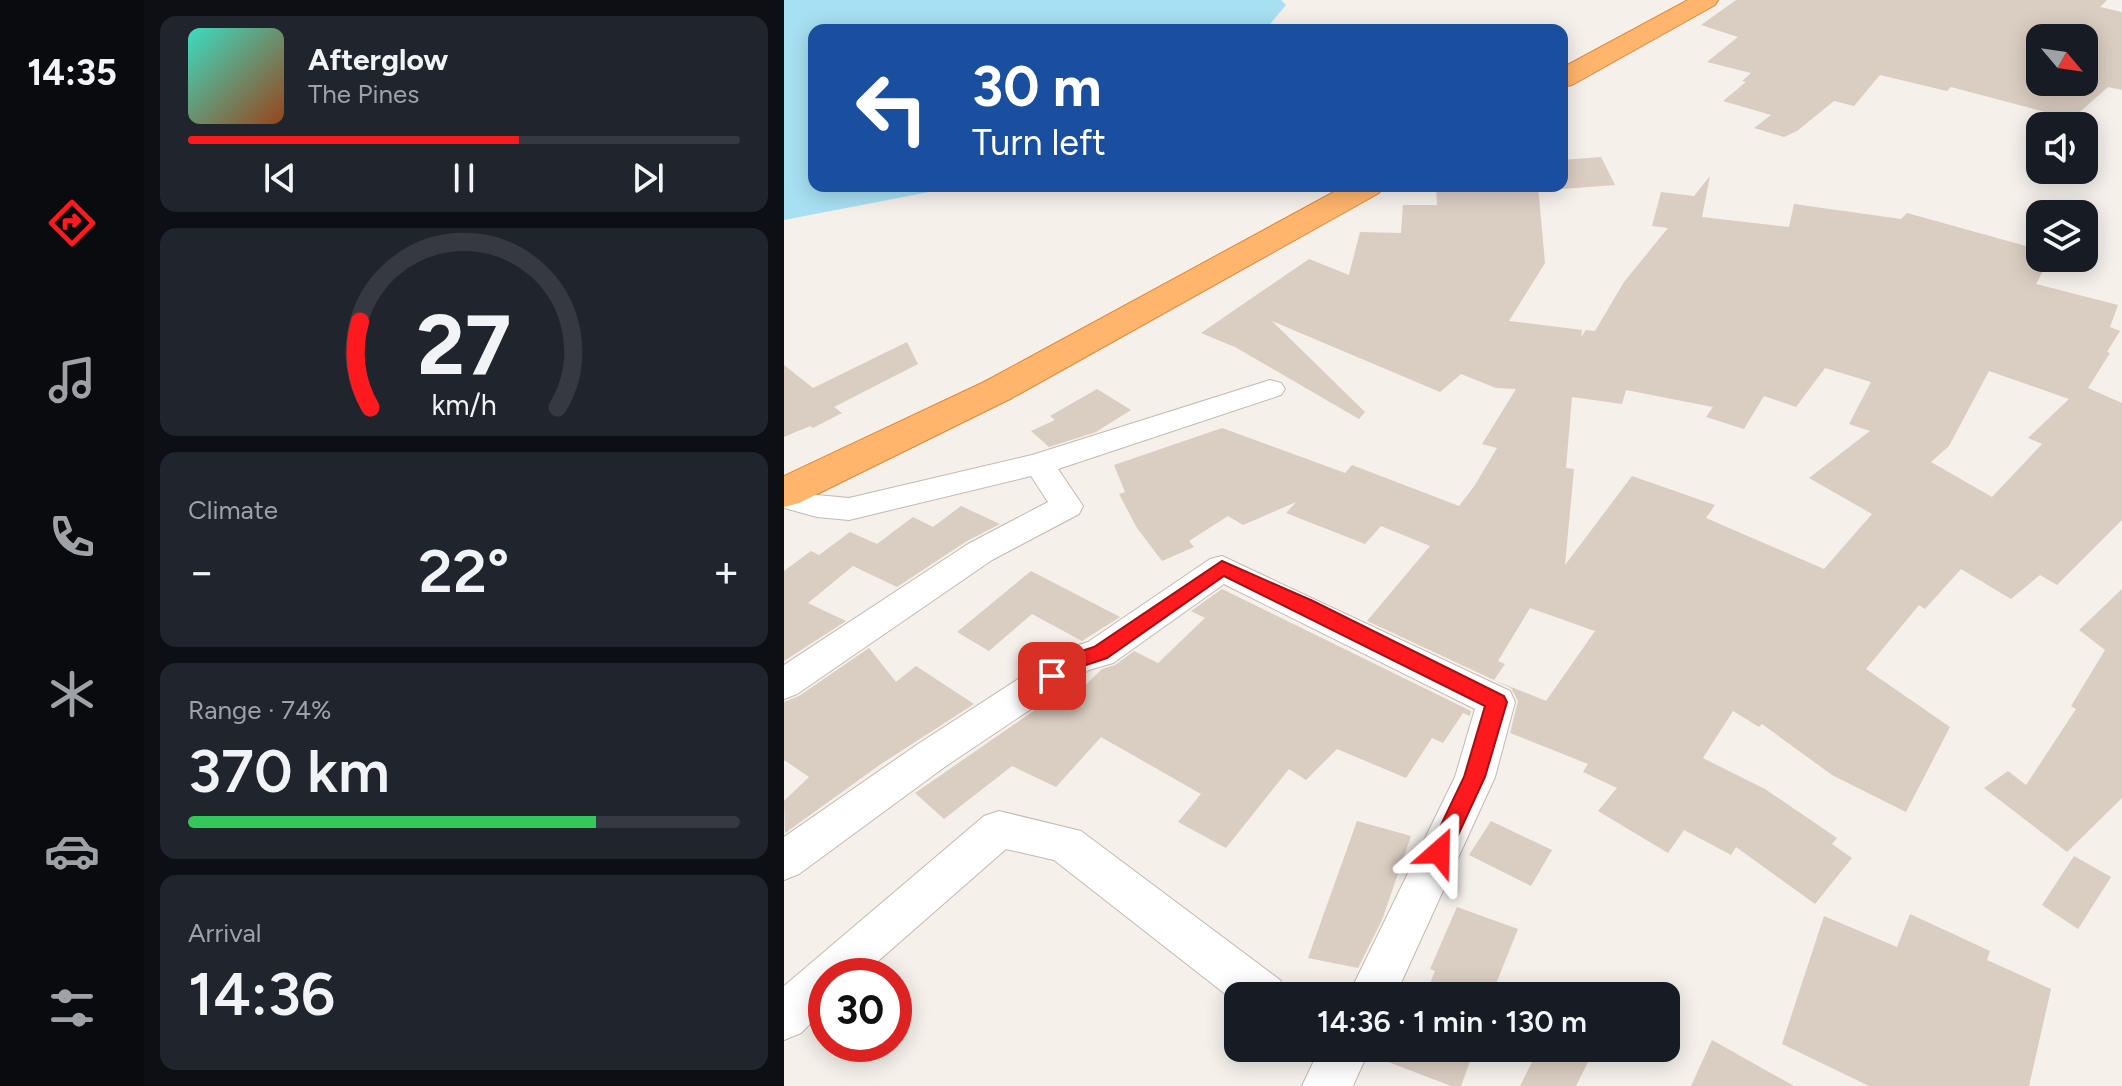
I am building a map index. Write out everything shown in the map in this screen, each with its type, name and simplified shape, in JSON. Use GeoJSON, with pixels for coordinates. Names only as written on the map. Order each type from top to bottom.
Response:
{"type":"FeatureCollection","features":[{"type":"Feature","properties":{"kind":"highway"},"geometry":{"type":"LineString","coordinates":[[1568,76],[1706,0]]}},
{"type":"Feature","properties":{"kind":"highway"},"geometry":{"type":"LineString","coordinates":[[784,495],[998,390],[1357,192]]}},
{"type":"Feature","properties":{"kind":"street"},"geometry":{"type":"LineString","coordinates":[[784,495],[817,506],[849,509],[1039,464],[1270,389]]}},
{"type":"Feature","properties":{"kind":"street"},"geometry":{"type":"LineString","coordinates":[[784,684],[980,552],[1067,506],[1039,464]]}},
{"type":"Feature","properties":{"kind":"street"},"geometry":{"type":"LineString","coordinates":[[784,861],[945,746],[1076,660],[1100,653],[1222,568],[1306,606],[1496,702],[1475,777],[1378,982]]}},
{"type":"Feature","properties":{"kind":"street"},"geometry":{"type":"LineString","coordinates":[[849,958],[999,829],[1066,844],[1246,982]]}},
{"type":"Feature","properties":{"kind":"street"},"geometry":{"type":"LineString","coordinates":[[784,1017],[808,995]]}},
{"type":"Feature","properties":{"kind":"street"},"geometry":{"type":"LineString","coordinates":[[1327,1086],[1339,1062]]}},
{"type":"Feature","properties":{"kind":"water"},"geometry":{"type":"Polygon","coordinates":[[[784,0],[1281,0],[1286,5],[1270,24],[808,24],[808,192],[929,192],[784,220],[784,0]]]}},
{"type":"Feature","properties":{"kind":"building"},"geometry":{"type":"Polygon","coordinates":[[[1736,0],[2107,0],[2100,7],[2122,12],[2122,90],[2108,87],[2098,96],[2098,24],[2026,24],[2026,96],[2098,96],[2080,112],[2046,112],[1951,87],[1947,91],[1880,75],[1854,106],[1834,101],[1797,131],[1784,137],[1754,128],[1771,115],[1723,101],[1746,82],[1742,81],[1751,73],[1707,62],[1738,37],[1701,25],[1736,0]]]}},
{"type":"Feature","properties":{"kind":"building"},"geometry":{"type":"Polygon","coordinates":[[[1601,157],[1615,185],[1568,189],[1568,160],[1601,157]]]}},
{"type":"Feature","properties":{"kind":"building"},"geometry":{"type":"Polygon","coordinates":[[[1710,176],[1702,217],[1789,227],[1794,204],[1901,219],[1907,213],[2026,246],[2026,272],[2042,272],[2036,284],[2118,305],[2110,327],[2120,331],[2088,388],[2122,403],[2122,520],[2057,585],[2040,575],[2011,599],[1961,569],[1925,609],[1919,605],[1866,669],[1950,727],[1906,812],[1832,775],[1762,724],[1759,727],[1733,711],[1703,758],[1765,789],[1837,838],[1832,844],[1852,858],[1815,904],[1736,847],[1731,855],[1684,830],[1668,853],[1598,811],[1617,788],[1583,772],[1588,764],[1510,733],[1518,701],[1511,688],[1367,621],[1430,546],[1381,526],[1365,544],[1286,513],[1296,502],[1243,525],[1228,516],[1189,541],[1194,547],[1162,561],[1137,528],[1119,494],[1125,492],[1114,465],[1222,428],[1345,473],[1352,465],[1459,506],[1497,448],[1482,444],[1516,389],[1496,388],[1461,374],[1440,392],[1272,321],[1365,412],[1359,419],[1235,347],[1201,333],[1309,259],[1349,275],[1360,232],[1401,233],[1403,205],[1437,205],[1436,192],[1539,192],[1545,263],[1509,321],[1582,330],[1581,337],[1586,330],[1595,331],[1624,282],[1668,228],[1652,226],[1661,192],[1694,196],[1710,176]],[[1825,368],[1796,407],[1764,396],[1744,429],[1706,417],[1713,407],[1626,390],[1622,404],[1572,397],[1566,468],[1574,469],[1565,565],[1632,476],[1715,505],[1706,518],[1824,569],[1872,514],[1809,478],[1870,431],[1849,424],[1871,382],[1825,368]],[[1989,371],[1949,446],[1931,462],[1992,497],[2042,444],[2028,438],[2069,399],[1989,371]],[[1530,608],[1498,661],[1505,664],[1494,680],[1546,701],[1595,631],[1530,608]]]}},
{"type":"Feature","properties":{"kind":"building"},"geometry":{"type":"Polygon","coordinates":[[[907,342],[918,364],[834,407],[842,413],[813,428],[810,426],[784,437],[784,365],[813,388],[907,342]]]}},
{"type":"Feature","properties":{"kind":"building"},"geometry":{"type":"Polygon","coordinates":[[[1097,389],[1131,410],[1096,432],[1049,447],[1031,431],[1055,420],[1050,416],[1097,389]]]}},
{"type":"Feature","properties":{"kind":"building"},"geometry":{"type":"Polygon","coordinates":[[[961,506],[1000,524],[967,541],[897,587],[853,566],[808,603],[846,621],[784,661],[784,571],[811,551],[819,555],[850,532],[877,544],[913,517],[933,527],[961,506]]]}},
{"type":"Feature","properties":{"kind":"building"},"geometry":{"type":"Polygon","coordinates":[[[1031,571],[1120,617],[1082,641],[1032,614],[989,651],[957,632],[1031,571]]]}},
{"type":"Feature","properties":{"kind":"building"},"geometry":{"type":"Polygon","coordinates":[[[1222,589],[1471,711],[1470,716],[1463,713],[1443,743],[1432,738],[1406,778],[1337,749],[1306,780],[1289,769],[1226,848],[1178,822],[1201,794],[1101,737],[1056,787],[1012,766],[944,819],[915,793],[1045,703],[1060,710],[1102,669],[1115,665],[1134,651],[1158,663],[1205,618],[1191,611],[1222,589]]]}},
{"type":"Feature","properties":{"kind":"building"},"geometry":{"type":"Polygon","coordinates":[[[2122,589],[2122,798],[2067,852],[1984,788],[2008,771],[2026,785],[2076,709],[2071,706],[2105,650],[2079,630],[2122,589]]]}},
{"type":"Feature","properties":{"kind":"building"},"geometry":{"type":"Polygon","coordinates":[[[869,648],[896,682],[916,666],[974,704],[881,764],[785,833],[784,801],[809,777],[784,760],[784,702],[799,696],[869,648]]]}},
{"type":"Feature","properties":{"kind":"building"},"geometry":{"type":"Polygon","coordinates":[[[1357,821],[1411,836],[1382,920],[1358,968],[1308,958],[1357,821]]]}},
{"type":"Feature","properties":{"kind":"building"},"geometry":{"type":"Polygon","coordinates":[[[1491,821],[1552,850],[1531,886],[1469,855],[1491,821]]]}},
{"type":"Feature","properties":{"kind":"building"},"geometry":{"type":"Polygon","coordinates":[[[2074,856],[2111,877],[2078,929],[2042,905],[2074,856]]]}},
{"type":"Feature","properties":{"kind":"building"},"geometry":{"type":"Polygon","coordinates":[[[1457,907],[1518,929],[1497,982],[1431,982],[1435,971],[1430,969],[1457,907]]]}},
{"type":"Feature","properties":{"kind":"building"},"geometry":{"type":"Polygon","coordinates":[[[1910,914],[1990,951],[1987,960],[2051,989],[2029,1086],[1869,1086],[1782,1044],[1824,916],[1897,947],[1910,914]]]}},
{"type":"Feature","properties":{"kind":"building"},"geometry":{"type":"Polygon","coordinates":[[[1712,1040],[1794,1086],[1691,1086],[1712,1040]]]}},
{"type":"Feature","properties":{"kind":"building"},"geometry":{"type":"Polygon","coordinates":[[[1388,1062],[1470,1062],[1461,1086],[1451,1086],[1388,1062]]]}},
{"type":"Feature","properties":{"kind":"building"},"geometry":{"type":"Polygon","coordinates":[[[1532,1062],[1588,1062],[1576,1086],[1520,1086],[1532,1062]]]}},
{"type":"Feature","properties":{"kind":"route"},"geometry":{"type":"LineString","coordinates":[[1052,676],[1076,660],[1100,653],[1222,568],[1306,606],[1496,702],[1475,777],[1439,852]]}}]}
